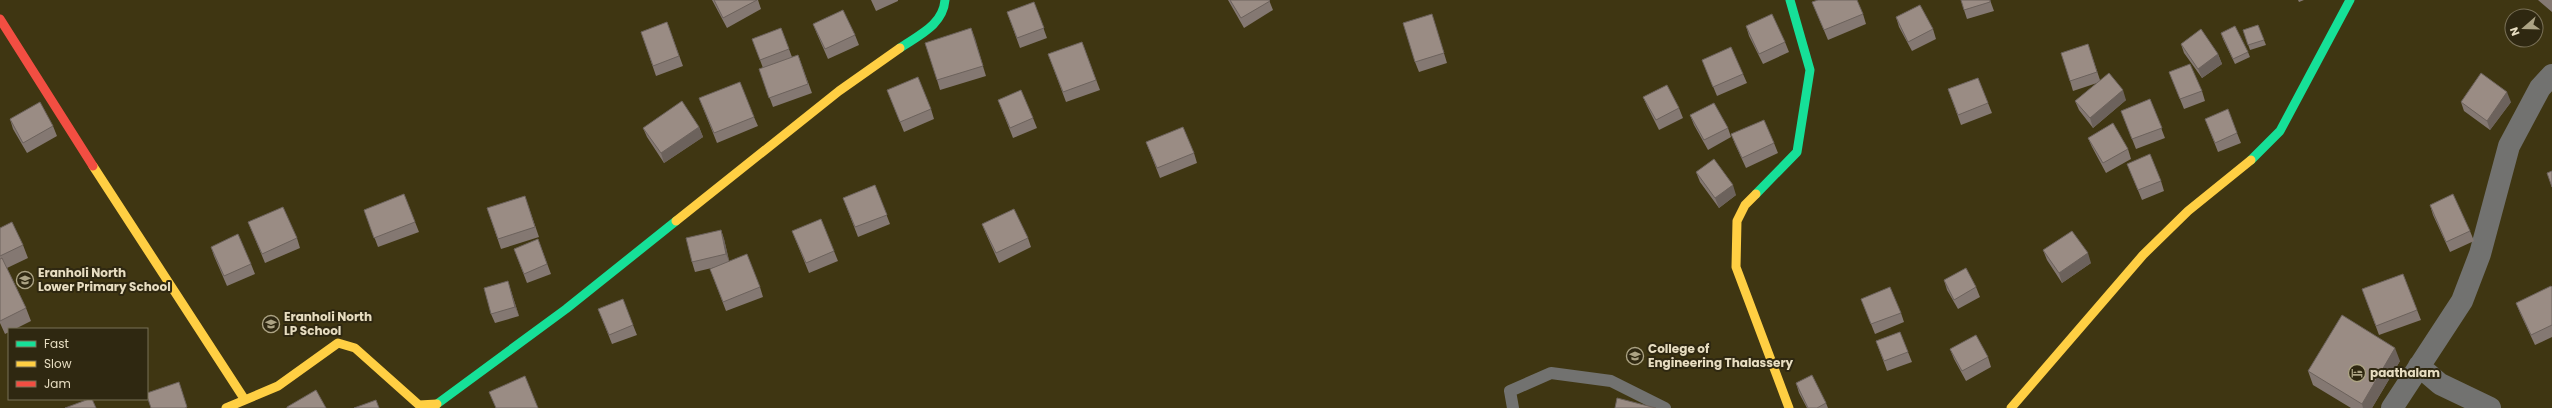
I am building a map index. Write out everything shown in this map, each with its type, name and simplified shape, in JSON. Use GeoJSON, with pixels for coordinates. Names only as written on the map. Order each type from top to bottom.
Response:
{"type":"FeatureCollection","features":[{"type":"Feature","properties":{"kind":"street"},"geometry":{"type":"LineString","coordinates":[[226,408],[278,386],[338,343],[355,348],[420,405],[437,404],[566,309],[839,90],[936,23],[944,10],[945,0]]}},
{"type":"Feature","properties":{"kind":"street"},"geometry":{"type":"LineString","coordinates":[[1789,408],[1736,267],[1737,221],[1745,204],[1797,152],[1810,70],[1790,0]]}},
{"type":"Feature","properties":{"kind":"street"},"geometry":{"type":"LineString","coordinates":[[2011,408],[2143,255],[2188,211],[2244,167],[2280,131],[2350,0]]}},
{"type":"Feature","properties":{"kind":"street"},"geometry":{"type":"LineString","coordinates":[[0,19],[198,330],[245,400]]}},
{"type":"Feature","properties":{"kind":"street"},"geometry":{"type":"LineString","coordinates":[[2392,408],[2462,300],[2480,254],[2509,146],[2540,88],[2552,75]]}},
{"type":"Feature","properties":{"kind":"street"},"geometry":{"type":"LineString","coordinates":[[2419,366],[2440,384],[2490,408]]}},
{"type":"Feature","properties":{"kind":"lane"},"geometry":{"type":"LineString","coordinates":[[1513,408],[1510,391],[1551,373],[1611,381],[1665,408]]}},
{"type":"Feature","properties":{"kind":"building"},"geometry":{"type":"Polygon","coordinates":[[[714,0],[757,0],[723,18],[714,0]]]}},
{"type":"Feature","properties":{"kind":"building"},"geometry":{"type":"Polygon","coordinates":[[[1230,0],[1269,0],[1270,1],[1241,18],[1230,0]]]}},
{"type":"Feature","properties":{"kind":"building"},"geometry":{"type":"Polygon","coordinates":[[[1818,0],[1857,0],[1863,14],[1824,30],[1812,2],[1818,0]]]}},
{"type":"Feature","properties":{"kind":"building"},"geometry":{"type":"Polygon","coordinates":[[[1961,0],[1990,0],[1990,2],[1964,10],[1961,0]]]}},
{"type":"Feature","properties":{"kind":"building"},"geometry":{"type":"Polygon","coordinates":[[[1034,2],[1044,28],[1017,38],[1007,12],[1034,2]]]}},
{"type":"Feature","properties":{"kind":"building"},"geometry":{"type":"Polygon","coordinates":[[[1920,5],[1933,29],[1908,42],[1896,17],[1920,5]]]}},
{"type":"Feature","properties":{"kind":"building"},"geometry":{"type":"Polygon","coordinates":[[[843,10],[855,35],[825,49],[813,24],[843,10]]]}},
{"type":"Feature","properties":{"kind":"building"},"geometry":{"type":"Polygon","coordinates":[[[1432,14],[1444,53],[1415,62],[1403,23],[1432,14]]]}},
{"type":"Feature","properties":{"kind":"building"},"geometry":{"type":"Polygon","coordinates":[[[1772,14],[1785,42],[1759,54],[1746,26],[1772,14]]]}},
{"type":"Feature","properties":{"kind":"building"},"geometry":{"type":"Polygon","coordinates":[[[667,22],[679,56],[653,66],[641,32],[667,22]]]}},
{"type":"Feature","properties":{"kind":"building"},"geometry":{"type":"Polygon","coordinates":[[[2258,25],[2264,40],[2248,45],[2243,30],[2258,25]]]}},
{"type":"Feature","properties":{"kind":"building"},"geometry":{"type":"Polygon","coordinates":[[[2235,26],[2248,52],[2233,59],[2221,33],[2235,26]]]}},
{"type":"Feature","properties":{"kind":"building"},"geometry":{"type":"Polygon","coordinates":[[[781,28],[789,49],[760,60],[752,39],[781,28]]]}},
{"type":"Feature","properties":{"kind":"building"},"geometry":{"type":"Polygon","coordinates":[[[971,28],[983,66],[937,80],[925,43],[971,28]]]}},
{"type":"Feature","properties":{"kind":"building"},"geometry":{"type":"Polygon","coordinates":[[[2201,29],[2218,54],[2198,69],[2181,44],[2201,29]]]}},
{"type":"Feature","properties":{"kind":"building"},"geometry":{"type":"Polygon","coordinates":[[[1082,42],[1096,80],[1063,92],[1048,54],[1082,42]]]}},
{"type":"Feature","properties":{"kind":"building"},"geometry":{"type":"Polygon","coordinates":[[[2088,44],[2097,72],[2070,81],[2061,53],[2088,44]]]}},
{"type":"Feature","properties":{"kind":"building"},"geometry":{"type":"Polygon","coordinates":[[[1731,47],[1743,74],[1713,87],[1702,60],[1731,47]]]}},
{"type":"Feature","properties":{"kind":"building"},"geometry":{"type":"Polygon","coordinates":[[[798,55],[808,84],[769,98],[759,69],[798,55]]]}},
{"type":"Feature","properties":{"kind":"building"},"geometry":{"type":"Polygon","coordinates":[[[2190,64],[2202,91],[2180,99],[2169,72],[2190,64]]]}},
{"type":"Feature","properties":{"kind":"building"},"geometry":{"type":"Polygon","coordinates":[[[2109,73],[2123,90],[2090,118],[2075,101],[2109,73]]]}},
{"type":"Feature","properties":{"kind":"building"},"geometry":{"type":"Polygon","coordinates":[[[2481,73],[2507,92],[2487,121],[2461,102],[2481,73]]]}},
{"type":"Feature","properties":{"kind":"building"},"geometry":{"type":"Polygon","coordinates":[[[918,77],[931,109],[900,122],[887,90],[918,77]]]}},
{"type":"Feature","properties":{"kind":"building"},"geometry":{"type":"Polygon","coordinates":[[[1978,78],[1988,103],[1958,115],[1948,89],[1978,78]]]}},
{"type":"Feature","properties":{"kind":"building"},"geometry":{"type":"Polygon","coordinates":[[[740,82],[754,117],[714,133],[699,98],[740,82]]]}},
{"type":"Feature","properties":{"kind":"building"},"geometry":{"type":"Polygon","coordinates":[[[1667,85],[1679,108],[1656,120],[1643,97],[1667,85]]]}},
{"type":"Feature","properties":{"kind":"building"},"geometry":{"type":"Polygon","coordinates":[[[1021,90],[1033,118],[1010,128],[998,100],[1021,90]]]}},
{"type":"Feature","properties":{"kind":"building"},"geometry":{"type":"Polygon","coordinates":[[[2150,99],[2162,128],[2132,139],[2121,111],[2150,99]]]}},
{"type":"Feature","properties":{"kind":"building"},"geometry":{"type":"Polygon","coordinates":[[[682,101],[699,127],[661,153],[643,128],[682,101]]]}},
{"type":"Feature","properties":{"kind":"building"},"geometry":{"type":"Polygon","coordinates":[[[40,102],[53,126],[23,143],[10,119],[40,102]]]}},
{"type":"Feature","properties":{"kind":"building"},"geometry":{"type":"Polygon","coordinates":[[[1714,103],[1728,128],[1704,140],[1690,115],[1714,103]]]}},
{"type":"Feature","properties":{"kind":"building"},"geometry":{"type":"Polygon","coordinates":[[[2228,109],[2237,133],[2215,143],[2205,119],[2228,109]]]}},
{"type":"Feature","properties":{"kind":"building"},"geometry":{"type":"Polygon","coordinates":[[[1764,120],[1774,143],[1742,158],[1731,134],[1764,120]]]}},
{"type":"Feature","properties":{"kind":"building"},"geometry":{"type":"Polygon","coordinates":[[[2113,123],[2128,149],[2103,163],[2088,138],[2113,123]]]}},
{"type":"Feature","properties":{"kind":"building"},"geometry":{"type":"Polygon","coordinates":[[[1183,127],[1194,153],[1157,168],[1146,142],[1183,127]]]}},
{"type":"Feature","properties":{"kind":"building"},"geometry":{"type":"Polygon","coordinates":[[[2150,154],[2161,181],[2138,190],[2127,164],[2150,154]]]}},
{"type":"Feature","properties":{"kind":"building"},"geometry":{"type":"Polygon","coordinates":[[[1714,159],[1733,185],[1715,198],[1696,172],[1714,159]]]}},
{"type":"Feature","properties":{"kind":"building"},"geometry":{"type":"Polygon","coordinates":[[[2552,171],[2552,187],[2547,173],[2552,171]]]}},
{"type":"Feature","properties":{"kind":"building"},"geometry":{"type":"Polygon","coordinates":[[[875,185],[887,215],[855,227],[843,198],[875,185]]]}},
{"type":"Feature","properties":{"kind":"building"},"geometry":{"type":"Polygon","coordinates":[[[404,194],[415,222],[374,238],[364,210],[404,194]]]}},
{"type":"Feature","properties":{"kind":"building"},"geometry":{"type":"Polygon","coordinates":[[[2453,194],[2470,231],[2446,242],[2430,205],[2453,194]]]}},
{"type":"Feature","properties":{"kind":"building"},"geometry":{"type":"Polygon","coordinates":[[[525,196],[535,227],[498,239],[487,208],[525,196]]]}},
{"type":"Feature","properties":{"kind":"building"},"geometry":{"type":"Polygon","coordinates":[[[283,207],[297,238],[262,254],[248,222],[283,207]]]}},
{"type":"Feature","properties":{"kind":"building"},"geometry":{"type":"Polygon","coordinates":[[[1014,209],[1028,238],[996,253],[982,224],[1014,209]]]}},
{"type":"Feature","properties":{"kind":"building"},"geometry":{"type":"Polygon","coordinates":[[[821,219],[834,251],[806,263],[792,231],[821,219]]]}},
{"type":"Feature","properties":{"kind":"building"},"geometry":{"type":"Polygon","coordinates":[[[12,222],[23,245],[0,256],[0,228],[12,222]]]}},
{"type":"Feature","properties":{"kind":"building"},"geometry":{"type":"Polygon","coordinates":[[[721,230],[726,254],[692,262],[686,238],[721,230]]]}},
{"type":"Feature","properties":{"kind":"building"},"geometry":{"type":"Polygon","coordinates":[[[2072,231],[2088,253],[2059,273],[2043,250],[2072,231]]]}},
{"type":"Feature","properties":{"kind":"building"},"geometry":{"type":"Polygon","coordinates":[[[238,234],[251,264],[224,276],[211,247],[238,234]]]}},
{"type":"Feature","properties":{"kind":"building"},"geometry":{"type":"Polygon","coordinates":[[[538,239],[547,264],[524,274],[514,249],[538,239]]]}},
{"type":"Feature","properties":{"kind":"building"},"geometry":{"type":"Polygon","coordinates":[[[747,254],[760,287],[723,302],[710,269],[747,254]]]}},
{"type":"Feature","properties":{"kind":"building"},"geometry":{"type":"Polygon","coordinates":[[[2,258],[26,308],[0,321],[0,259],[2,258]]]}},
{"type":"Feature","properties":{"kind":"building"},"geometry":{"type":"Polygon","coordinates":[[[1966,268],[1976,287],[1954,300],[1944,280],[1966,268]]]}},
{"type":"Feature","properties":{"kind":"building"},"geometry":{"type":"Polygon","coordinates":[[[2403,274],[2417,310],[2376,326],[2362,289],[2403,274]]]}},
{"type":"Feature","properties":{"kind":"building"},"geometry":{"type":"Polygon","coordinates":[[[508,281],[515,307],[491,314],[484,288],[508,281]]]}},
{"type":"Feature","properties":{"kind":"building"},"geometry":{"type":"Polygon","coordinates":[[[2551,286],[2552,325],[2531,335],[2516,303],[2551,286]]]}},
{"type":"Feature","properties":{"kind":"building"},"geometry":{"type":"Polygon","coordinates":[[[1890,287],[1901,313],[1871,324],[1861,299],[1890,287]]]}},
{"type":"Feature","properties":{"kind":"building"},"geometry":{"type":"Polygon","coordinates":[[[623,299],[633,325],[609,335],[598,309],[623,299]]]}},
{"type":"Feature","properties":{"kind":"building","name":"paathalam"},"geometry":{"type":"Polygon","coordinates":[[[2342,315],[2395,348],[2362,404],[2308,371],[2342,315]]]}},
{"type":"Feature","properties":{"kind":"building"},"geometry":{"type":"Polygon","coordinates":[[[1900,332],[1908,352],[1884,361],[1876,341],[1900,332]]]}},
{"type":"Feature","properties":{"kind":"building"},"geometry":{"type":"Polygon","coordinates":[[[1976,335],[1988,357],[1962,371],[1950,349],[1976,335]]]}},
{"type":"Feature","properties":{"kind":"building"},"geometry":{"type":"Polygon","coordinates":[[[1812,375],[1826,403],[1817,408],[1808,408],[1796,383],[1812,375]]]}},
{"type":"Feature","properties":{"kind":"building"},"geometry":{"type":"Polygon","coordinates":[[[525,376],[538,408],[496,408],[489,392],[525,376]]]}},
{"type":"Feature","properties":{"kind":"building"},"geometry":{"type":"Polygon","coordinates":[[[179,382],[187,407],[151,408],[148,399],[148,393],[179,382]]]}},
{"type":"Feature","properties":{"kind":"building"},"geometry":{"type":"Polygon","coordinates":[[[316,390],[326,408],[287,408],[287,407],[316,390]]]}},
{"type":"Feature","properties":{"kind":"building"},"geometry":{"type":"Polygon","coordinates":[[[1617,398],[1656,408],[1615,408],[1617,398]]]}},
{"type":"Feature","properties":{"kind":"building"},"geometry":{"type":"Polygon","coordinates":[[[86,400],[92,400],[96,408],[65,408],[86,400]]]}},
{"type":"Feature","properties":{"kind":"building"},"geometry":{"type":"Polygon","coordinates":[[[376,400],[379,408],[354,408],[376,400]]]}},
{"type":"Feature","properties":{"kind":"traffic: fast"},"geometry":{"type":"LineString","coordinates":[[900,48],[922,34],[935,23],[940,16],[945,0]]}},
{"type":"Feature","properties":{"kind":"traffic: fast"},"geometry":{"type":"LineString","coordinates":[[1756,194],[1797,152],[1810,70],[1790,0]]}},
{"type":"Feature","properties":{"kind":"traffic: fast"},"geometry":{"type":"LineString","coordinates":[[2251,160],[2280,131],[2350,0]]}},
{"type":"Feature","properties":{"kind":"traffic: fast"},"geometry":{"type":"LineString","coordinates":[[437,404],[566,309],[676,221]]}},
{"type":"Feature","properties":{"kind":"traffic: slow"},"geometry":{"type":"LineString","coordinates":[[676,221],[839,91],[900,48]]}},
{"type":"Feature","properties":{"kind":"traffic: slow"},"geometry":{"type":"LineString","coordinates":[[2011,408],[2143,255],[2188,211],[2251,160]]}},
{"type":"Feature","properties":{"kind":"traffic: slow"},"geometry":{"type":"LineString","coordinates":[[93,166],[245,400]]}},
{"type":"Feature","properties":{"kind":"traffic: slow"},"geometry":{"type":"LineString","coordinates":[[1756,194],[1745,205],[1737,221],[1736,267],[1789,408]]}},
{"type":"Feature","properties":{"kind":"traffic: slow"},"geometry":{"type":"LineString","coordinates":[[226,408],[278,386],[338,343],[355,348],[419,405],[437,404]]}},
{"type":"Feature","properties":{"kind":"traffic: jam"},"geometry":{"type":"LineString","coordinates":[[0,19],[93,166]]}},
{"type":"Feature","properties":{"kind":"place","name":"Eranholi North Lower Primary School"},"geometry":{"type":"Point","coordinates":[25,280]}},
{"type":"Feature","properties":{"kind":"place","name":"Eranholi North LP School"},"geometry":{"type":"Point","coordinates":[271,324]}},
{"type":"Feature","properties":{"kind":"place","name":"College of Engineering Thalassery"},"geometry":{"type":"Point","coordinates":[1635,356]}},
{"type":"Feature","properties":{"kind":"place","name":"paathalam"},"geometry":{"type":"Point","coordinates":[2357,373]}}]}
